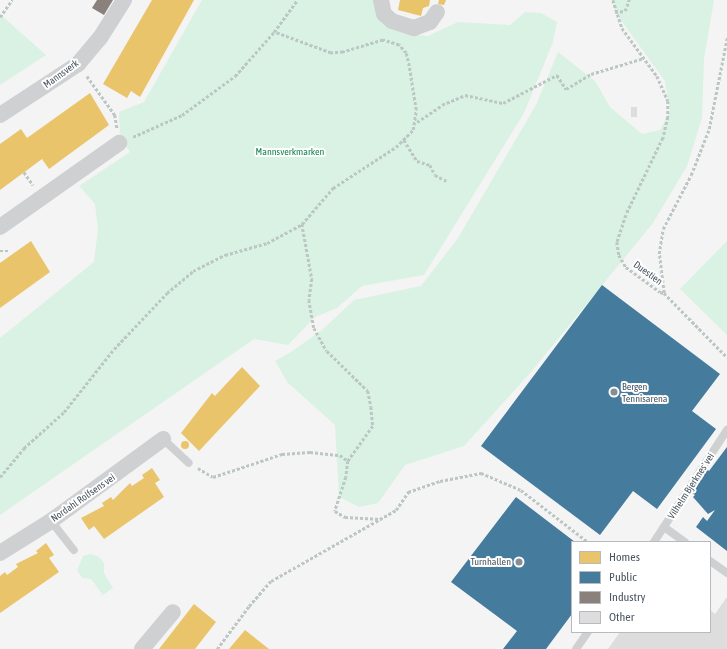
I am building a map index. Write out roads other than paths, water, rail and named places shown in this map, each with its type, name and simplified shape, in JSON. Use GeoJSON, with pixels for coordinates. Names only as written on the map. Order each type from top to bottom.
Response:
{"type":"FeatureCollection","features":[{"type":"Feature","properties":{"kind":"street","name":"Mannsverk"},"geometry":{"type":"LineString","coordinates":[[0,115],[78,64],[100,38],[124,0]]}},
{"type":"Feature","properties":{"kind":"street"},"geometry":{"type":"LineString","coordinates":[[381,0],[384,14],[392,22],[414,28],[430,22],[437,12]]}},
{"type":"Feature","properties":{"kind":"street"},"geometry":{"type":"LineString","coordinates":[[0,227],[119,143]]}},
{"type":"Feature","properties":{"kind":"street","name":"Nordahl Rolfsens vei"},"geometry":{"type":"LineString","coordinates":[[0,553],[51,521],[163,439]]}},
{"type":"Feature","properties":{"kind":"street"},"geometry":{"type":"LineString","coordinates":[[142,649],[173,612]]}},
{"type":"Feature","properties":{"kind":"lane","name":"Vilhelm Bjerknes' vei"},"geometry":{"type":"LineString","coordinates":[[655,541],[727,430]]}},
{"type":"Feature","properties":{"kind":"lane"},"geometry":{"type":"LineString","coordinates":[[163,439],[189,463]]}},
{"type":"Feature","properties":{"kind":"lane"},"geometry":{"type":"LineString","coordinates":[[51,521],[74,550]]}},
{"type":"Feature","properties":{"kind":"lane"},"geometry":{"type":"LineString","coordinates":[[664,527],[684,541]]}},
{"type":"Feature","properties":{"kind":"lane"},"geometry":{"type":"LineString","coordinates":[[711,562],[727,573]]}},
{"type":"Feature","properties":{"kind":"lane"},"geometry":{"type":"LineString","coordinates":[[576,649],[587,633]]}},
{"type":"Feature","properties":{"kind":"place","name":"Bergen Tennisarena"},"geometry":{"type":"Point","coordinates":[614,392]}},
{"type":"Feature","properties":{"kind":"place","name":"Turnhallen"},"geometry":{"type":"Point","coordinates":[519,562]}},
{"type":"Feature","properties":{"kind":"park label","name":"Mannsverkmarken"},"geometry":{"type":"Point","coordinates":[290,152]}}]}
